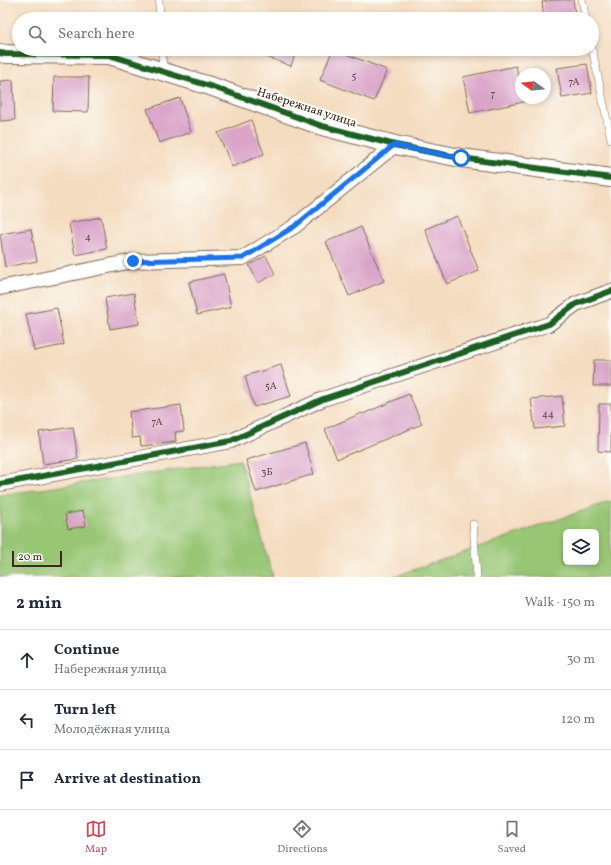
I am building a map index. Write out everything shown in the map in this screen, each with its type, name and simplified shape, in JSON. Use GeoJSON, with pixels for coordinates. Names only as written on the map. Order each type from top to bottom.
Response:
{"type":"FeatureCollection","features":[{"type":"Feature","properties":{"kind":"street","name":"Набережная улица"},"geometry":{"type":"LineString","coordinates":[[2,54],[12,54]]}},
{"type":"Feature","properties":{"kind":"street","name":"Набережная улица"},"geometry":{"type":"LineString","coordinates":[[112,56],[213,87],[322,126],[394,145],[461,158],[611,178]]}},
{"type":"Feature","properties":{"kind":"street"},"geometry":{"type":"LineString","coordinates":[[0,288],[133,261],[243,258],[295,226],[394,145]]}},
{"type":"Feature","properties":{"kind":"street"},"geometry":{"type":"LineString","coordinates":[[0,484],[231,441],[323,399],[549,324],[576,304],[611,291]]}},
{"type":"Feature","properties":{"kind":"lane"},"geometry":{"type":"LineString","coordinates":[[159,0],[160,12]]}},
{"type":"Feature","properties":{"kind":"lane"},"geometry":{"type":"LineString","coordinates":[[582,0],[585,12]]}},
{"type":"Feature","properties":{"kind":"lane"},"geometry":{"type":"LineString","coordinates":[[162,56],[162,71]]}},
{"type":"Feature","properties":{"kind":"lane"},"geometry":{"type":"LineString","coordinates":[[594,56],[611,139]]}},
{"type":"Feature","properties":{"kind":"lane"},"geometry":{"type":"LineString","coordinates":[[473,524],[477,577]]}},
{"type":"Feature","properties":{"kind":"green space"},"geometry":{"type":"Polygon","coordinates":[[[240,460],[273,577],[0,577],[0,495],[240,460]]]}},
{"type":"Feature","properties":{"kind":"green space"},"geometry":{"type":"Polygon","coordinates":[[[611,501],[611,577],[393,577],[611,501]]]}},
{"type":"Feature","properties":{"kind":"building"},"geometry":{"type":"Polygon","coordinates":[[[553,0],[573,0],[575,12],[543,12],[542,2],[553,0]]]}},
{"type":"Feature","properties":{"kind":"building"},"geometry":{"type":"Polygon","coordinates":[[[264,56],[295,56],[291,66],[264,56]]]}},
{"type":"Feature","properties":{"kind":"building"},"geometry":{"type":"Polygon","coordinates":[[[330,56],[351,56],[387,70],[374,101],[320,80],[330,56]]]}},
{"type":"Feature","properties":{"kind":"building"},"geometry":{"type":"Polygon","coordinates":[[[587,64],[592,93],[562,98],[557,68],[587,64]]]}},
{"type":"Feature","properties":{"kind":"building"},"geometry":{"type":"Polygon","coordinates":[[[516,66],[515,104],[470,113],[463,77],[516,66]]]}},
{"type":"Feature","properties":{"kind":"building"},"geometry":{"type":"Polygon","coordinates":[[[54,77],[89,77],[88,112],[53,111],[54,77]]]}},
{"type":"Feature","properties":{"kind":"building"},"geometry":{"type":"Polygon","coordinates":[[[13,80],[15,120],[0,121],[0,81],[13,80]]]}},
{"type":"Feature","properties":{"kind":"building"},"geometry":{"type":"Polygon","coordinates":[[[180,98],[191,132],[159,143],[147,109],[180,98]]]}},
{"type":"Feature","properties":{"kind":"building"},"geometry":{"type":"Polygon","coordinates":[[[251,120],[264,154],[232,167],[218,133],[251,120]]]}},
{"type":"Feature","properties":{"kind":"building"},"geometry":{"type":"Polygon","coordinates":[[[457,216],[479,271],[447,284],[425,229],[457,216]]]}},
{"type":"Feature","properties":{"kind":"building"},"geometry":{"type":"Polygon","coordinates":[[[101,217],[107,249],[75,255],[69,223],[101,217]]]}},
{"type":"Feature","properties":{"kind":"building"},"geometry":{"type":"Polygon","coordinates":[[[361,227],[384,281],[349,296],[326,242],[361,227]]]}},
{"type":"Feature","properties":{"kind":"building"},"geometry":{"type":"Polygon","coordinates":[[[31,229],[37,261],[5,267],[0,234],[31,229]]]}},
{"type":"Feature","properties":{"kind":"building"},"geometry":{"type":"Polygon","coordinates":[[[266,256],[275,274],[258,283],[249,265],[266,256]]]}},
{"type":"Feature","properties":{"kind":"building"},"geometry":{"type":"Polygon","coordinates":[[[224,274],[231,307],[197,315],[189,282],[224,274]]]}},
{"type":"Feature","properties":{"kind":"building"},"geometry":{"type":"Polygon","coordinates":[[[134,293],[139,324],[110,329],[105,298],[134,293]]]}},
{"type":"Feature","properties":{"kind":"building"},"geometry":{"type":"Polygon","coordinates":[[[57,308],[64,345],[34,351],[26,314],[57,308]]]}},
{"type":"Feature","properties":{"kind":"building"},"geometry":{"type":"Polygon","coordinates":[[[594,360],[611,360],[611,386],[593,386],[594,360]]]}},
{"type":"Feature","properties":{"kind":"building"},"geometry":{"type":"Polygon","coordinates":[[[281,365],[291,396],[254,407],[245,376],[281,365]]]}},
{"type":"Feature","properties":{"kind":"building"},"geometry":{"type":"Polygon","coordinates":[[[409,394],[422,424],[337,459],[325,429],[409,394]]]}},
{"type":"Feature","properties":{"kind":"building"},"geometry":{"type":"Polygon","coordinates":[[[562,396],[565,426],[535,429],[531,399],[562,396]]]}},
{"type":"Feature","properties":{"kind":"building"},"geometry":{"type":"Polygon","coordinates":[[[599,404],[611,404],[611,452],[598,451],[599,404]]]}},
{"type":"Feature","properties":{"kind":"building"},"geometry":{"type":"Polygon","coordinates":[[[181,405],[184,431],[175,432],[176,442],[141,446],[140,437],[132,438],[129,412],[181,405]]]}},
{"type":"Feature","properties":{"kind":"building"},"geometry":{"type":"Polygon","coordinates":[[[73,427],[78,459],[43,464],[39,432],[73,427]]]}},
{"type":"Feature","properties":{"kind":"building"},"geometry":{"type":"Polygon","coordinates":[[[305,443],[314,474],[256,492],[246,460],[305,443]]]}},
{"type":"Feature","properties":{"kind":"building"},"geometry":{"type":"Polygon","coordinates":[[[83,511],[86,526],[68,529],[65,514],[83,511]]]}},
{"type":"Feature","properties":{"kind":"cycle path"},"geometry":{"type":"LineString","coordinates":[[0,53],[12,54]]}},
{"type":"Feature","properties":{"kind":"cycle path"},"geometry":{"type":"LineString","coordinates":[[112,56],[213,87],[322,126],[395,145],[461,158],[611,178]]}},
{"type":"Feature","properties":{"kind":"cycle path"},"geometry":{"type":"LineString","coordinates":[[0,484],[231,441],[323,399],[549,324],[576,304],[611,291]]}},
{"type":"Feature","properties":{"kind":"route"},"geometry":{"type":"LineString","coordinates":[[133,261],[243,258],[295,226],[394,145],[461,158]]}}]}
